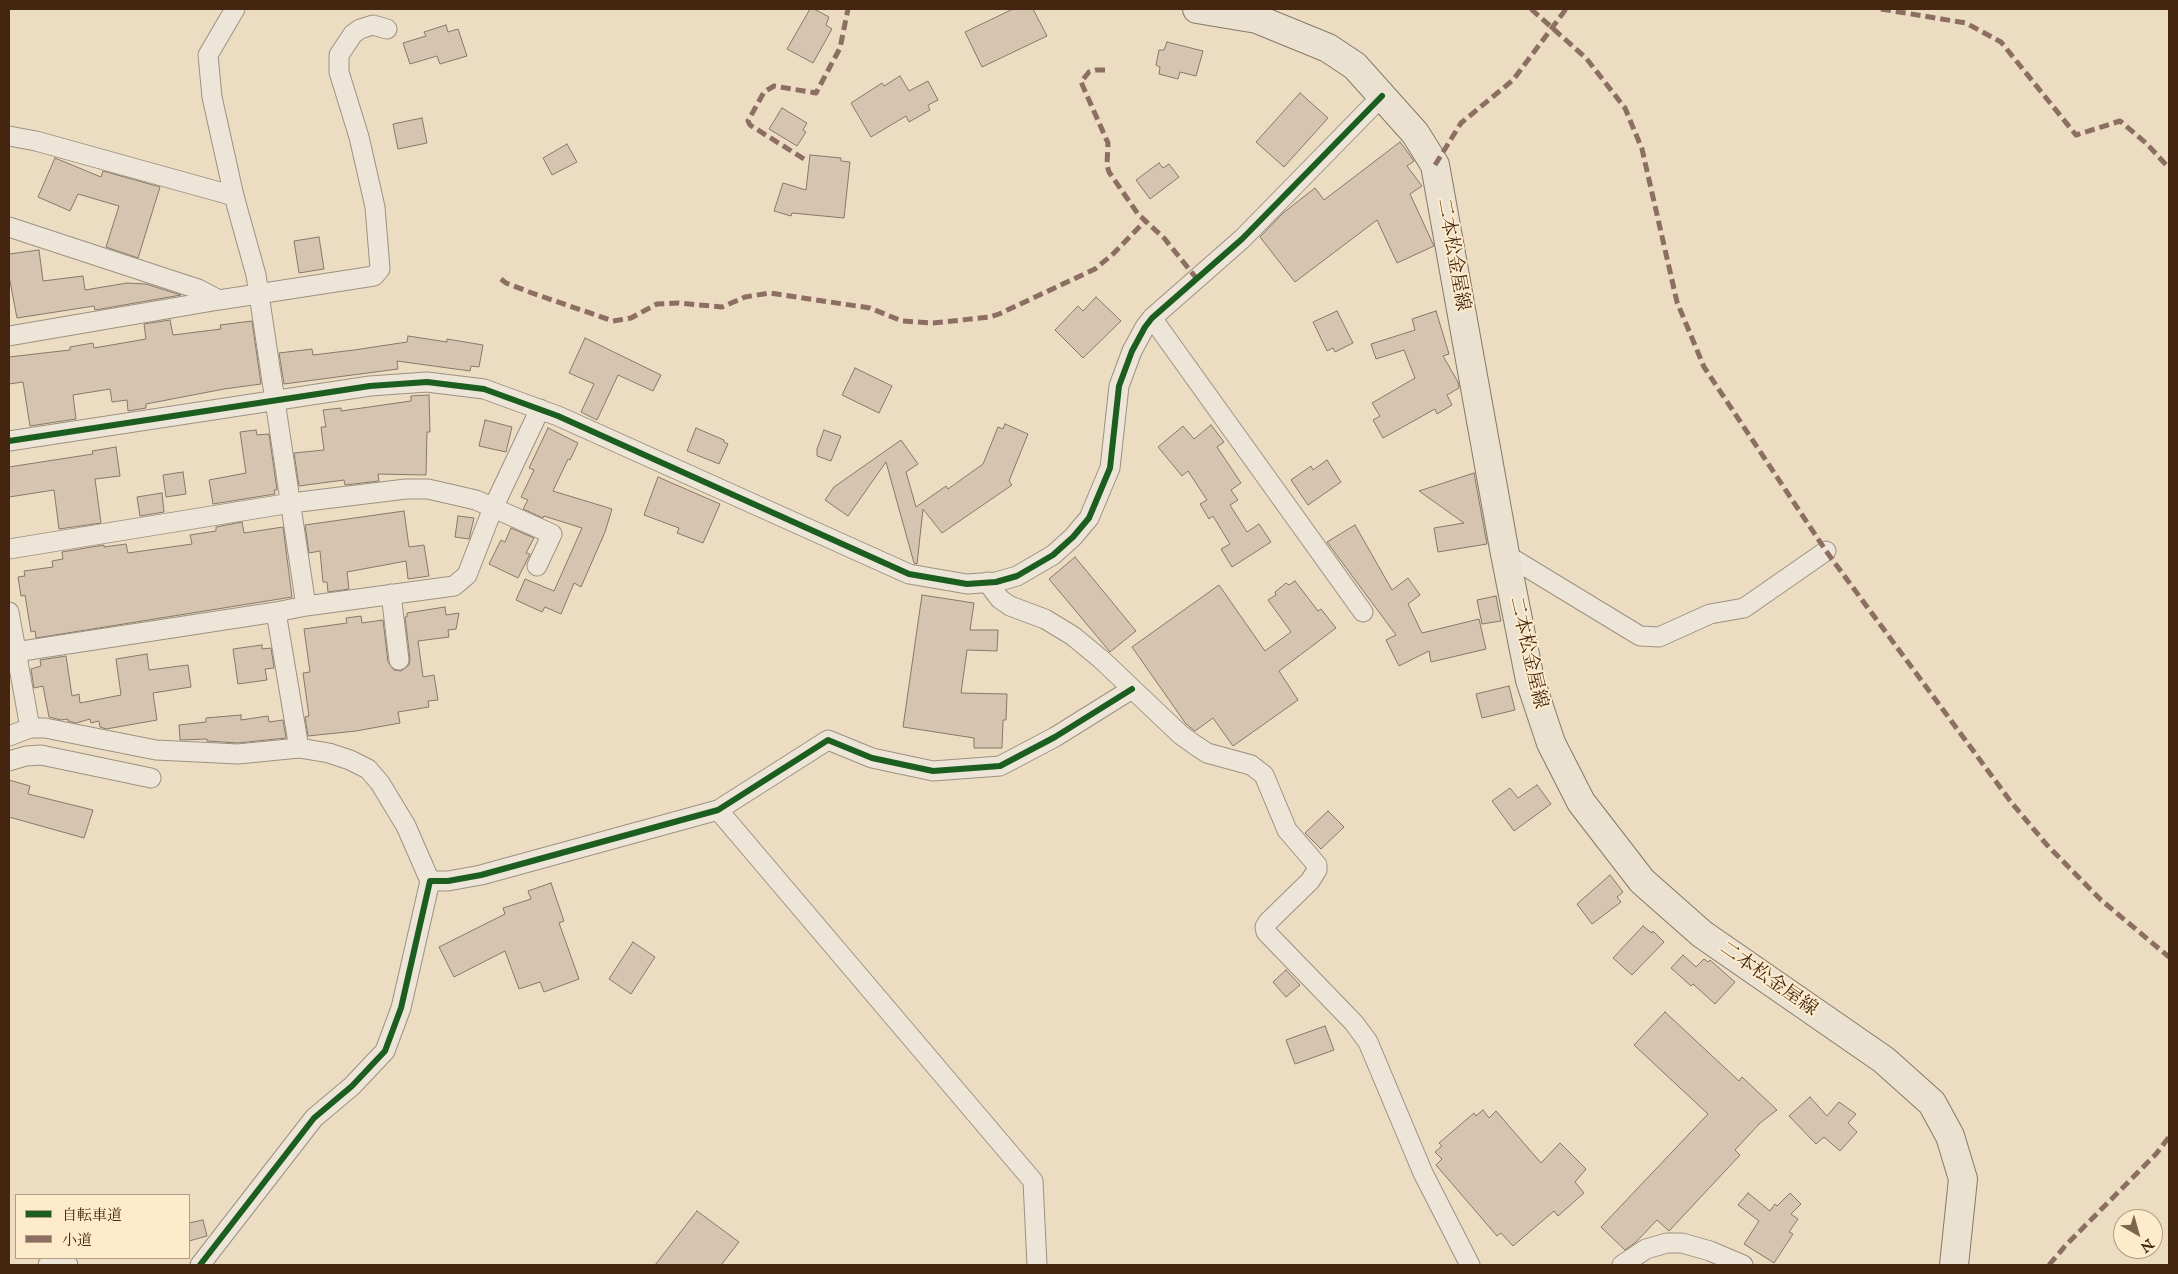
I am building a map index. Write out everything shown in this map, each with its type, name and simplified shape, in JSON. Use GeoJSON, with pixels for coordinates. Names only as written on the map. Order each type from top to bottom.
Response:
{"type":"FeatureCollection","features":[{"type":"Feature","properties":{"kind":"main road","name":"二本松金屋線"},"geometry":{"type":"LineString","coordinates":[[1197,9],[1257,19],[1328,48],[1355,66],[1415,133],[1435,165],[1505,554],[1530,680],[1551,743],[1581,802],[1642,882],[1702,934],[1884,1060],[1932,1103],[1950,1136],[1963,1178],[1954,1265]]}},
{"type":"Feature","properties":{"kind":"street"},"geometry":{"type":"LineString","coordinates":[[235,9],[208,55],[212,98],[234,196],[256,275],[306,606]]}},
{"type":"Feature","properties":{"kind":"street"},"geometry":{"type":"LineString","coordinates":[[9,336],[374,276],[380,269],[375,207],[359,138],[339,72],[339,55],[353,34],[360,29],[373,25],[387,29]]}},
{"type":"Feature","properties":{"kind":"street"},"geometry":{"type":"LineString","coordinates":[[9,441],[370,386],[427,382],[484,389],[540,409],[909,574],[967,584],[996,582],[1017,576],[1053,555],[1074,537],[1089,518],[1110,468],[1118,386],[1144,327],[1242,239],[1382,96]]}},
{"type":"Feature","properties":{"kind":"street"},"geometry":{"type":"LineString","coordinates":[[9,136],[36,141],[234,196]]}},
{"type":"Feature","properties":{"kind":"street"},"geometry":{"type":"LineString","coordinates":[[9,227],[181,283],[219,300]]}},
{"type":"Feature","properties":{"kind":"street"},"geometry":{"type":"LineString","coordinates":[[1152,318],[1363,612]]}},
{"type":"Feature","properties":{"kind":"street"},"geometry":{"type":"LineString","coordinates":[[12,653],[306,606],[454,586],[467,575],[493,508],[540,409]]}},
{"type":"Feature","properties":{"kind":"street"},"geometry":{"type":"LineString","coordinates":[[9,549],[291,503],[428,489],[454,494],[493,508],[552,534],[537,566]]}},
{"type":"Feature","properties":{"kind":"street"},"geometry":{"type":"LineString","coordinates":[[1505,554],[1640,636],[1659,637],[1710,614],[1744,608],[1826,551]]}},
{"type":"Feature","properties":{"kind":"street"},"geometry":{"type":"LineString","coordinates":[[987,582],[1000,599],[1010,606],[1045,619],[1073,636],[1102,660],[1181,735],[1207,753],[1244,762],[1258,769],[1269,784],[1287,830],[1316,865],[1317,870],[1314,876],[1268,922],[1265,928],[1266,932],[1354,1023],[1368,1042],[1423,1173],[1470,1265]]}},
{"type":"Feature","properties":{"kind":"street"},"geometry":{"type":"LineString","coordinates":[[391,594],[399,660]]}},
{"type":"Feature","properties":{"kind":"street"},"geometry":{"type":"LineString","coordinates":[[9,612],[12,653],[30,728]]}},
{"type":"Feature","properties":{"kind":"street"},"geometry":{"type":"LineString","coordinates":[[276,612],[299,748]]}},
{"type":"Feature","properties":{"kind":"street"},"geometry":{"type":"LineString","coordinates":[[430,881],[448,881],[481,875],[718,810],[828,740],[872,758],[933,771],[1000,766],[1055,737],[1132,689]]}},
{"type":"Feature","properties":{"kind":"street"},"geometry":{"type":"LineString","coordinates":[[9,736],[30,728],[45,728],[156,750],[238,754],[299,748],[329,753],[350,760],[368,769],[380,783],[406,826],[430,881],[401,1008],[385,1050],[352,1086],[314,1118],[200,1265]]}},
{"type":"Feature","properties":{"kind":"street"},"geometry":{"type":"LineString","coordinates":[[9,761],[26,756],[41,755],[151,778]]}},
{"type":"Feature","properties":{"kind":"street"},"geometry":{"type":"LineString","coordinates":[[718,810],[1033,1181],[1038,1265]]}},
{"type":"Feature","properties":{"kind":"street"},"geometry":{"type":"LineString","coordinates":[[1622,1265],[1646,1249],[1667,1243],[1682,1243],[1710,1251],[1743,1265]]}},
{"type":"Feature","properties":{"kind":"street"},"geometry":{"type":"LineString","coordinates":[[48,1265],[68,1265]]}},
{"type":"Feature","properties":{"kind":"building"},"geometry":{"type":"Polygon","coordinates":[[[810,9],[814,9],[829,17],[826,25],[832,29],[813,63],[787,49],[810,9]]]}},
{"type":"Feature","properties":{"kind":"building"},"geometry":{"type":"Polygon","coordinates":[[[1013,9],[1033,9],[1047,36],[982,67],[965,32],[1013,9]]]}},
{"type":"Feature","properties":{"kind":"building"},"geometry":{"type":"Polygon","coordinates":[[[446,25],[448,32],[458,29],[467,56],[440,64],[437,56],[410,64],[403,43],[426,36],[424,32],[446,25]]]}},
{"type":"Feature","properties":{"kind":"building"},"geometry":{"type":"Polygon","coordinates":[[[1167,42],[1203,51],[1196,76],[1180,72],[1178,79],[1159,74],[1160,67],[1156,65],[1159,50],[1164,50],[1167,42]]]}},
{"type":"Feature","properties":{"kind":"building"},"geometry":{"type":"Polygon","coordinates":[[[900,76],[909,91],[928,81],[938,100],[928,105],[930,110],[909,122],[906,116],[871,137],[851,103],[882,83],[884,86],[900,76]]]}},
{"type":"Feature","properties":{"kind":"building"},"geometry":{"type":"Polygon","coordinates":[[[1300,93],[1328,118],[1284,167],[1256,142],[1300,93]]]}},
{"type":"Feature","properties":{"kind":"building"},"geometry":{"type":"Polygon","coordinates":[[[782,108],[807,123],[803,130],[806,132],[797,146],[769,129],[782,108]]]}},
{"type":"Feature","properties":{"kind":"building"},"geometry":{"type":"Polygon","coordinates":[[[422,118],[427,143],[398,149],[393,124],[422,118]]]}},
{"type":"Feature","properties":{"kind":"building"},"geometry":{"type":"Polygon","coordinates":[[[1400,142],[1414,161],[1407,166],[1422,186],[1410,194],[1434,246],[1397,263],[1377,220],[1295,282],[1260,237],[1283,213],[1315,188],[1324,200],[1400,142]]]}},
{"type":"Feature","properties":{"kind":"building"},"geometry":{"type":"Polygon","coordinates":[[[567,144],[577,162],[552,175],[543,158],[567,144]]]}},
{"type":"Feature","properties":{"kind":"building"},"geometry":{"type":"Polygon","coordinates":[[[810,155],[841,158],[841,161],[850,162],[844,218],[792,213],[791,216],[774,211],[783,183],[806,190],[810,155]]]}},
{"type":"Feature","properties":{"kind":"building"},"geometry":{"type":"Polygon","coordinates":[[[55,158],[101,177],[103,171],[160,187],[138,258],[106,247],[119,206],[78,194],[70,211],[38,197],[55,158]]]}},
{"type":"Feature","properties":{"kind":"building"},"geometry":{"type":"Polygon","coordinates":[[[1159,163],[1163,168],[1169,164],[1179,177],[1150,199],[1136,180],[1159,163]]]}},
{"type":"Feature","properties":{"kind":"building"},"geometry":{"type":"Polygon","coordinates":[[[319,237],[324,269],[299,273],[294,241],[319,237]]]}},
{"type":"Feature","properties":{"kind":"building"},"geometry":{"type":"Polygon","coordinates":[[[39,250],[43,281],[83,276],[85,290],[127,283],[146,284],[181,295],[95,310],[94,306],[17,318],[9,276],[9,254],[39,250]]]}},
{"type":"Feature","properties":{"kind":"building"},"geometry":{"type":"Polygon","coordinates":[[[1096,297],[1121,321],[1083,358],[1055,330],[1078,306],[1083,311],[1096,297]]]}},
{"type":"Feature","properties":{"kind":"building"},"geometry":{"type":"Polygon","coordinates":[[[1337,311],[1353,343],[1335,352],[1333,348],[1327,351],[1313,322],[1337,311]]]}},
{"type":"Feature","properties":{"kind":"building"},"geometry":{"type":"Polygon","coordinates":[[[1436,311],[1449,354],[1443,356],[1458,382],[1459,388],[1447,395],[1452,405],[1437,414],[1435,409],[1383,438],[1373,420],[1380,416],[1372,403],[1415,378],[1404,350],[1376,359],[1371,344],[1415,330],[1412,319],[1436,311]]]}},
{"type":"Feature","properties":{"kind":"building"},"geometry":{"type":"Polygon","coordinates":[[[170,320],[173,335],[221,329],[220,325],[252,321],[261,384],[146,404],[146,408],[128,411],[127,400],[112,402],[110,389],[73,395],[76,419],[30,426],[23,382],[9,384],[9,357],[70,350],[70,347],[93,343],[94,348],[146,339],[144,324],[170,320]]]}},
{"type":"Feature","properties":{"kind":"building"},"geometry":{"type":"Polygon","coordinates":[[[408,336],[447,342],[447,339],[483,345],[479,367],[471,366],[470,371],[397,361],[398,369],[284,384],[279,353],[312,349],[313,355],[354,350],[407,342],[408,336]]]}},
{"type":"Feature","properties":{"kind":"building"},"geometry":{"type":"Polygon","coordinates":[[[585,338],[661,375],[653,391],[618,375],[597,420],[581,412],[594,384],[569,373],[585,338]]]}},
{"type":"Feature","properties":{"kind":"building"},"geometry":{"type":"Polygon","coordinates":[[[855,368],[892,386],[879,413],[842,395],[855,368]]]}},
{"type":"Feature","properties":{"kind":"building"},"geometry":{"type":"Polygon","coordinates":[[[429,395],[430,432],[427,432],[426,475],[378,474],[379,481],[345,485],[344,480],[299,486],[294,453],[324,450],[321,427],[326,427],[323,410],[341,408],[341,411],[411,401],[411,396],[429,395]]]}},
{"type":"Feature","properties":{"kind":"building"},"geometry":{"type":"Polygon","coordinates":[[[485,420],[512,427],[506,452],[479,446],[485,420]]]}},
{"type":"Feature","properties":{"kind":"building"},"geometry":{"type":"Polygon","coordinates":[[[1005,424],[1028,434],[1009,481],[1012,485],[942,533],[923,509],[917,564],[914,563],[886,462],[848,516],[825,500],[834,487],[901,440],[918,464],[906,472],[916,507],[946,486],[948,489],[983,464],[998,427],[1003,429],[1005,424]]]}},
{"type":"Feature","properties":{"kind":"building"},"geometry":{"type":"Polygon","coordinates":[[[1211,425],[1224,442],[1217,447],[1241,483],[1231,490],[1238,500],[1230,505],[1247,532],[1259,524],[1271,542],[1232,567],[1221,549],[1230,544],[1213,516],[1209,519],[1200,504],[1207,500],[1188,471],[1182,476],[1158,447],[1183,426],[1194,439],[1211,425]]]}},
{"type":"Feature","properties":{"kind":"building"},"geometry":{"type":"Polygon","coordinates":[[[548,428],[578,443],[553,491],[612,509],[605,532],[581,587],[574,583],[561,614],[545,607],[542,612],[516,600],[525,579],[554,591],[582,528],[544,516],[543,518],[523,509],[528,500],[521,497],[534,470],[529,468],[548,428]]]}},
{"type":"Feature","properties":{"kind":"building"},"geometry":{"type":"Polygon","coordinates":[[[696,428],[724,440],[728,444],[719,464],[687,451],[696,428]]]}},
{"type":"Feature","properties":{"kind":"building"},"geometry":{"type":"Polygon","coordinates":[[[256,430],[257,435],[269,434],[277,490],[274,490],[275,494],[213,504],[209,480],[246,473],[240,432],[256,430]]]}},
{"type":"Feature","properties":{"kind":"building"},"geometry":{"type":"Polygon","coordinates":[[[824,430],[841,436],[831,461],[817,456],[817,449],[824,430]]]}},
{"type":"Feature","properties":{"kind":"building"},"geometry":{"type":"Polygon","coordinates":[[[116,447],[120,476],[95,479],[101,523],[59,529],[54,490],[9,497],[9,467],[93,454],[92,451],[116,447]]]}},
{"type":"Feature","properties":{"kind":"building"},"geometry":{"type":"Polygon","coordinates":[[[1327,460],[1341,482],[1308,505],[1291,480],[1311,466],[1313,470],[1327,460]]]}},
{"type":"Feature","properties":{"kind":"building"},"geometry":{"type":"Polygon","coordinates":[[[183,472],[186,494],[166,497],[163,475],[183,472]]]}},
{"type":"Feature","properties":{"kind":"building"},"geometry":{"type":"Polygon","coordinates":[[[1474,473],[1487,544],[1438,552],[1434,528],[1464,523],[1419,491],[1474,473]]]}},
{"type":"Feature","properties":{"kind":"building"},"geometry":{"type":"Polygon","coordinates":[[[658,477],[720,504],[703,543],[677,533],[679,528],[644,515],[658,477]]]}},
{"type":"Feature","properties":{"kind":"building"},"geometry":{"type":"Polygon","coordinates":[[[162,493],[164,512],[140,516],[137,497],[162,493]]]}},
{"type":"Feature","properties":{"kind":"building"},"geometry":{"type":"Polygon","coordinates":[[[404,511],[409,547],[424,545],[429,576],[408,579],[406,561],[347,572],[349,589],[328,592],[327,582],[323,582],[320,551],[309,553],[305,525],[404,511]]]}},
{"type":"Feature","properties":{"kind":"building"},"geometry":{"type":"Polygon","coordinates":[[[458,516],[474,518],[469,539],[455,537],[458,516]]]}},
{"type":"Feature","properties":{"kind":"building"},"geometry":{"type":"Polygon","coordinates":[[[242,522],[244,533],[283,527],[292,597],[36,638],[35,631],[31,632],[25,595],[21,596],[18,577],[25,576],[24,571],[53,567],[52,561],[63,559],[62,552],[104,545],[104,547],[126,544],[128,553],[192,544],[190,535],[216,531],[216,527],[242,522]]]}},
{"type":"Feature","properties":{"kind":"building"},"geometry":{"type":"Polygon","coordinates":[[[1355,525],[1392,590],[1408,578],[1420,595],[1408,604],[1422,633],[1479,619],[1486,649],[1431,662],[1429,651],[1399,666],[1386,640],[1396,635],[1327,542],[1355,525]]]}},
{"type":"Feature","properties":{"kind":"building"},"geometry":{"type":"Polygon","coordinates":[[[511,528],[534,538],[526,553],[530,554],[518,578],[489,564],[501,540],[505,542],[511,528]]]}},
{"type":"Feature","properties":{"kind":"building"},"geometry":{"type":"Polygon","coordinates":[[[1075,557],[1136,631],[1110,652],[1049,579],[1075,557]]]}},
{"type":"Feature","properties":{"kind":"building"},"geometry":{"type":"Polygon","coordinates":[[[1295,581],[1318,611],[1321,609],[1336,628],[1279,671],[1298,700],[1233,746],[1213,718],[1195,731],[1186,724],[1132,647],[1219,585],[1265,651],[1291,632],[1268,600],[1276,595],[1275,592],[1286,583],[1289,585],[1295,581]]]}},
{"type":"Feature","properties":{"kind":"building"},"geometry":{"type":"Polygon","coordinates":[[[922,595],[974,603],[970,630],[998,630],[997,651],[967,650],[961,693],[1007,694],[1006,720],[1003,720],[1002,748],[974,748],[974,738],[903,727],[922,595]]]}},
{"type":"Feature","properties":{"kind":"building"},"geometry":{"type":"Polygon","coordinates":[[[1496,596],[1501,621],[1482,624],[1477,600],[1496,596]]]}},
{"type":"Feature","properties":{"kind":"building"},"geometry":{"type":"Polygon","coordinates":[[[445,607],[446,615],[459,613],[456,629],[448,630],[449,637],[418,641],[423,677],[434,675],[438,700],[428,701],[429,707],[398,712],[400,723],[356,731],[308,736],[305,717],[309,716],[303,673],[310,672],[304,629],[347,623],[346,618],[361,616],[362,623],[383,620],[388,662],[394,670],[401,671],[409,665],[410,659],[405,617],[407,617],[407,613],[445,607]]]}},
{"type":"Feature","properties":{"kind":"building"},"geometry":{"type":"Polygon","coordinates":[[[262,645],[262,649],[271,648],[274,668],[265,669],[267,680],[238,684],[233,649],[262,645]]]}},
{"type":"Feature","properties":{"kind":"building"},"geometry":{"type":"Polygon","coordinates":[[[147,654],[149,670],[188,665],[191,687],[153,693],[157,720],[106,729],[100,727],[99,721],[91,723],[90,719],[76,723],[68,721],[68,719],[61,720],[49,717],[43,686],[34,688],[31,669],[41,666],[40,660],[66,656],[72,696],[79,694],[80,703],[121,695],[116,659],[147,654]]]}},
{"type":"Feature","properties":{"kind":"building"},"geometry":{"type":"Polygon","coordinates":[[[1509,686],[1515,710],[1482,718],[1476,694],[1509,686]]]}},
{"type":"Feature","properties":{"kind":"building"},"geometry":{"type":"Polygon","coordinates":[[[241,715],[241,720],[268,716],[269,722],[283,720],[286,738],[238,743],[207,741],[207,739],[180,740],[179,725],[206,722],[206,718],[241,715]]]}},
{"type":"Feature","properties":{"kind":"building"},"geometry":{"type":"Polygon","coordinates":[[[9,780],[30,786],[28,794],[93,810],[84,838],[9,817],[9,780]]]}},
{"type":"Feature","properties":{"kind":"building"},"geometry":{"type":"Polygon","coordinates":[[[1537,785],[1551,804],[1514,831],[1492,801],[1510,788],[1518,798],[1537,785]]]}},
{"type":"Feature","properties":{"kind":"building"},"geometry":{"type":"Polygon","coordinates":[[[1328,811],[1344,827],[1321,849],[1305,833],[1328,811]]]}},
{"type":"Feature","properties":{"kind":"building"},"geometry":{"type":"Polygon","coordinates":[[[1610,875],[1623,892],[1617,897],[1621,902],[1592,924],[1577,904],[1610,875]]]}},
{"type":"Feature","properties":{"kind":"building"},"geometry":{"type":"Polygon","coordinates":[[[551,883],[564,921],[559,923],[579,979],[544,992],[540,982],[519,989],[505,951],[454,977],[439,947],[505,914],[503,908],[531,899],[528,891],[551,883]]]}},
{"type":"Feature","properties":{"kind":"building"},"geometry":{"type":"Polygon","coordinates":[[[1643,926],[1652,933],[1653,931],[1664,942],[1632,975],[1613,958],[1643,926]]]}},
{"type":"Feature","properties":{"kind":"building"},"geometry":{"type":"Polygon","coordinates":[[[633,942],[655,957],[631,994],[609,979],[633,942]]]}},
{"type":"Feature","properties":{"kind":"building"},"geometry":{"type":"Polygon","coordinates":[[[1683,955],[1696,967],[1704,959],[1708,962],[1710,960],[1735,982],[1715,1004],[1693,984],[1691,986],[1671,968],[1683,955]]]}},
{"type":"Feature","properties":{"kind":"building"},"geometry":{"type":"Polygon","coordinates":[[[1286,970],[1300,985],[1286,997],[1273,982],[1286,970]]]}},
{"type":"Feature","properties":{"kind":"building"},"geometry":{"type":"Polygon","coordinates":[[[1665,1012],[1739,1081],[1742,1077],[1777,1110],[1760,1123],[1735,1150],[1740,1155],[1669,1231],[1657,1220],[1636,1242],[1625,1250],[1601,1227],[1708,1114],[1634,1045],[1665,1012]]]}},
{"type":"Feature","properties":{"kind":"building"},"geometry":{"type":"Polygon","coordinates":[[[1325,1026],[1334,1050],[1295,1064],[1286,1040],[1325,1026]]]}},
{"type":"Feature","properties":{"kind":"building"},"geometry":{"type":"Polygon","coordinates":[[[1810,1097],[1827,1116],[1839,1102],[1856,1114],[1848,1123],[1857,1132],[1840,1151],[1824,1137],[1816,1144],[1789,1116],[1810,1097]]]}},
{"type":"Feature","properties":{"kind":"building"},"geometry":{"type":"Polygon","coordinates":[[[1483,1110],[1489,1118],[1496,1111],[1541,1163],[1560,1143],[1586,1169],[1575,1182],[1584,1193],[1558,1216],[1554,1211],[1513,1246],[1501,1233],[1497,1236],[1436,1165],[1442,1159],[1435,1152],[1442,1146],[1439,1143],[1474,1113],[1476,1116],[1483,1110]]]}},
{"type":"Feature","properties":{"kind":"building"},"geometry":{"type":"Polygon","coordinates":[[[1748,1193],[1770,1211],[1775,1204],[1777,1206],[1790,1193],[1801,1204],[1791,1214],[1798,1219],[1789,1232],[1793,1234],[1774,1263],[1744,1244],[1759,1221],[1738,1205],[1748,1193]]]}},
{"type":"Feature","properties":{"kind":"building"},"geometry":{"type":"Polygon","coordinates":[[[697,1211],[739,1242],[721,1265],[655,1265],[697,1211]]]}},
{"type":"Feature","properties":{"kind":"building"},"geometry":{"type":"Polygon","coordinates":[[[203,1220],[207,1236],[190,1241],[190,1223],[203,1220]]]}},
{"type":"Feature","properties":{"kind":"marked path"},"geometry":{"type":"LineString","coordinates":[[804,159],[750,125],[748,121],[764,92],[774,86],[816,93],[840,48],[848,9]]}},
{"type":"Feature","properties":{"kind":"marked path"},"geometry":{"type":"LineString","coordinates":[[1531,9],[1586,58],[1625,108],[1642,149],[1677,302],[1704,367],[1826,551],[2011,802],[2047,845],[2101,900],[2169,957]]}},
{"type":"Feature","properties":{"kind":"marked path"},"geometry":{"type":"LineString","coordinates":[[1435,165],[1461,123],[1513,80],[1566,9]]}},
{"type":"Feature","properties":{"kind":"marked path"},"geometry":{"type":"LineString","coordinates":[[1881,9],[1966,23],[2001,42],[2076,135],[2120,121],[2146,143],[2169,168]]}},
{"type":"Feature","properties":{"kind":"marked path"},"geometry":{"type":"LineString","coordinates":[[1105,70],[1089,72],[1081,82],[1108,143],[1107,165],[1109,172],[1138,214],[1164,238],[1197,279]]}},
{"type":"Feature","properties":{"kind":"marked path"},"geometry":{"type":"LineString","coordinates":[[501,279],[506,283],[532,293],[613,321],[631,318],[657,304],[678,303],[722,307],[745,297],[770,293],[870,308],[902,321],[933,323],[990,317],[1095,269],[1113,254],[1145,221]]}},
{"type":"Feature","properties":{"kind":"marked path"},"geometry":{"type":"LineString","coordinates":[[2049,1265],[2066,1245],[2156,1154],[2169,1137]]}},
{"type":"Feature","properties":{"kind":"cycle path"},"geometry":{"type":"LineString","coordinates":[[9,441],[370,386],[427,382],[484,389],[558,416],[909,574],[967,584],[996,582],[1017,576],[1053,555],[1073,537],[1089,518],[1110,468],[1119,386],[1132,351],[1152,318],[1242,239],[1382,96]]}},
{"type":"Feature","properties":{"kind":"cycle path"},"geometry":{"type":"LineString","coordinates":[[200,1265],[314,1118],[352,1086],[385,1051],[401,1008],[430,881],[448,881],[481,875],[718,810],[828,740],[872,758],[933,771],[1000,766],[1055,737],[1132,689]]}}]}
